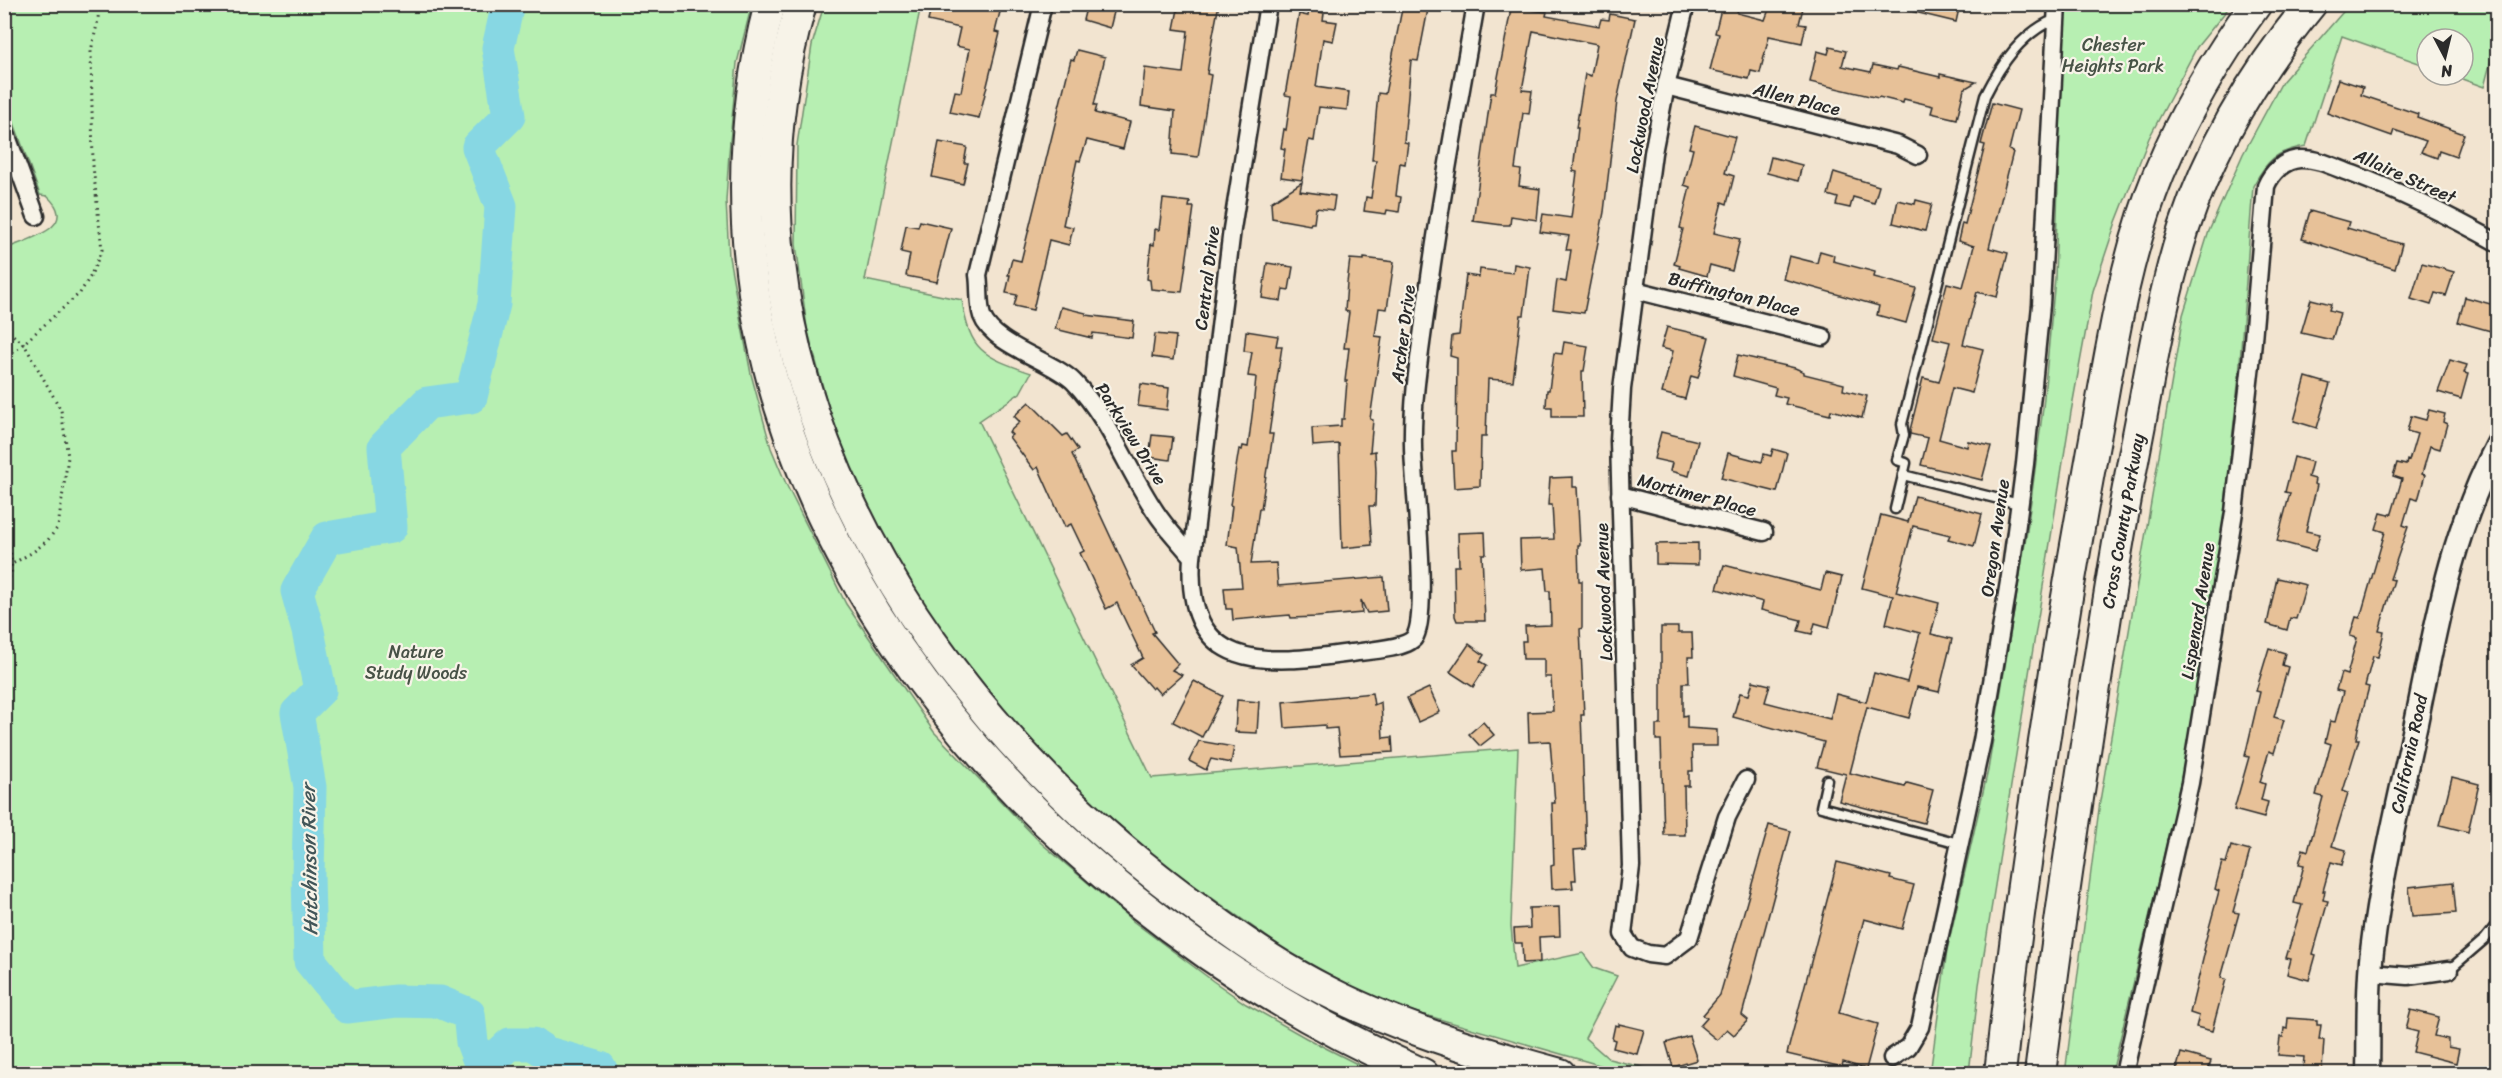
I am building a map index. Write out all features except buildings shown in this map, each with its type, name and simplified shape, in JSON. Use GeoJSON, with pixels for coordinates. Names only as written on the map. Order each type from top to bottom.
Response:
{"type":"FeatureCollection","features":[{"type":"Feature","properties":{"kind":"highway"},"geometry":{"type":"LineString","coordinates":[[770,4],[755,70],[748,130],[746,196],[754,295],[767,362],[796,455],[838,548],[868,602],[916,674],[961,732],[1039,814],[1113,881],[1193,943],[1275,998],[1333,1031],[1423,1074]]}},
{"type":"Feature","properties":{"kind":"highway"},"geometry":{"type":"LineString","coordinates":[[801,4],[784,83],[775,179],[778,258],[792,337],[815,418],[855,515],[893,585],[948,667],[1016,747],[1090,822],[1160,880],[1247,944],[1310,983],[1374,1014],[1432,1036],[1560,1074]]}},
{"type":"Feature","properties":{"kind":"highway"},"geometry":{"type":"LineString","coordinates":[[2000,1074],[2034,803],[2091,460],[2127,272],[2146,208],[2172,143],[2202,85],[2256,4]]}},
{"type":"Feature","properties":{"kind":"highway","name":"Cross County Parkway"},"geometry":{"type":"LineString","coordinates":[[2040,1074],[2054,956],[2109,596],[2170,279],[2193,202],[2226,131],[2273,54],[2311,4]]}},
{"type":"Feature","properties":{"kind":"main road","name":"California Road"},"geometry":{"type":"LineString","coordinates":[[2368,1074],[2370,973],[2385,870],[2450,562],[2464,516],[2498,444]]}},
{"type":"Feature","properties":{"kind":"street","name":"Parkview Drive"},"geometry":{"type":"LineString","coordinates":[[1043,4],[978,275],[982,316],[990,328],[1026,355],[1059,370],[1073,381],[1090,400],[1155,512],[1192,557]]}},
{"type":"Feature","properties":{"kind":"street","name":"Central Drive"},"geometry":{"type":"LineString","coordinates":[[1192,557],[1232,229],[1268,4]]}},
{"type":"Feature","properties":{"kind":"street","name":"Archer Drive"},"geometry":{"type":"LineString","coordinates":[[1192,557],[1191,575],[1194,597],[1204,627],[1215,641],[1226,650],[1239,656],[1264,660],[1310,659],[1383,649],[1410,642],[1416,636],[1419,624],[1421,579],[1413,449],[1413,410],[1434,240],[1476,4]]}},
{"type":"Feature","properties":{"kind":"street","name":"Lockwood Avenue"},"geometry":{"type":"LineString","coordinates":[[1686,4],[1653,153],[1622,389],[1620,495],[1631,866],[1623,934],[1632,948],[1648,954],[1665,956],[1689,938],[1727,817],[1746,780]]}},
{"type":"Feature","properties":{"kind":"street","name":"Oregon Avenue"},"geometry":{"type":"LineString","coordinates":[[1892,1058],[1908,1047],[1920,1027],[1982,741],[2019,504],[2041,305],[2056,12]]}},
{"type":"Feature","properties":{"kind":"street","name":"Allen Place"},"geometry":{"type":"LineString","coordinates":[[1666,86],[1898,145],[1918,154]]}},
{"type":"Feature","properties":{"kind":"street"},"geometry":{"type":"LineString","coordinates":[[4,128],[36,216]]}},
{"type":"Feature","properties":{"kind":"street","name":"Allaire Street"},"geometry":{"type":"LineString","coordinates":[[2292,160],[2316,160],[2392,189],[2437,209],[2498,243]]}},
{"type":"Feature","properties":{"kind":"street","name":"Lispenard Avenue"},"geometry":{"type":"LineString","coordinates":[[2124,1074],[2190,783],[2234,512],[2251,364],[2266,186],[2270,177],[2280,167],[2292,160]]}},
{"type":"Feature","properties":{"kind":"street","name":"Buffington Place"},"geometry":{"type":"LineString","coordinates":[[1635,290],[1823,337]]}},
{"type":"Feature","properties":{"kind":"street","name":"Mortimer Place"},"geometry":{"type":"LineString","coordinates":[[1620,495],[1764,532]]}},
{"type":"Feature","properties":{"kind":"street"},"geometry":{"type":"LineString","coordinates":[[2370,973],[2408,976],[2449,970]]}},
{"type":"Feature","properties":{"kind":"lane"},"geometry":{"type":"LineString","coordinates":[[1895,509],[1906,463],[1897,460],[1904,435],[1902,424],[1985,96],[1997,71],[2011,54],[2056,12]]}},
{"type":"Feature","properties":{"kind":"lane"},"geometry":{"type":"LineString","coordinates":[[1904,475],[2019,504]]}},
{"type":"Feature","properties":{"kind":"lane"},"geometry":{"type":"LineString","coordinates":[[1827,780],[1821,807],[1959,843]]}},
{"type":"Feature","properties":{"kind":"lane"},"geometry":{"type":"LineString","coordinates":[[2449,970],[2485,939],[2497,924]]}},
{"type":"Feature","properties":{"kind":"path"},"geometry":{"type":"LineString","coordinates":[[4,361],[80,292],[90,277],[102,250],[93,166],[91,51],[99,4]]}},
{"type":"Feature","properties":{"kind":"path"},"geometry":{"type":"LineString","coordinates":[[4,328],[24,344],[61,410],[68,457],[58,527],[48,540],[12,564]]}},
{"type":"Feature","properties":{"kind":"path"},"geometry":{"type":"LineString","coordinates":[[4,530],[10,542],[12,564],[10,576],[4,582]]}},
{"type":"Feature","properties":{"kind":"path"},"geometry":{"type":"LineString","coordinates":[[4,899],[6,906],[4,944]]}},
{"type":"Feature","properties":{"kind":"path"},"geometry":{"type":"LineString","coordinates":[[4,1050],[12,1074]]}},
{"type":"Feature","properties":{"kind":"green space","name":"Nature Study Woods"},"geometry":{"type":"Polygon","coordinates":[[[752,4],[737,63],[726,201],[729,257],[751,374],[771,448],[787,486],[846,604],[934,732],[1041,843],[1134,922],[1246,1004],[1375,1073],[5,1073],[5,249],[47,230],[55,224],[58,216],[56,207],[47,196],[40,195],[5,98],[5,5],[752,4]]]}},
{"type":"Feature","properties":{"kind":"green space"},"geometry":{"type":"Polygon","coordinates":[[[824,5],[921,5],[865,280],[962,300],[969,331],[982,350],[1001,362],[1031,373],[1020,393],[979,421],[1152,778],[1518,748],[1511,926],[1515,968],[1583,953],[1594,968],[1617,976],[1585,1038],[1609,1059],[1666,1073],[1627,1073],[1380,1002],[1287,951],[1164,864],[1086,796],[1024,734],[933,621],[868,510],[829,410],[807,328],[796,244],[797,145],[812,45],[824,5]]]}},
{"type":"Feature","properties":{"kind":"green space","name":"Chester Heights Park"},"geometry":{"type":"Polygon","coordinates":[[[2064,5],[2231,5],[2197,47],[2149,138],[2116,222],[2093,291],[2071,412],[1979,985],[1969,1073],[1930,1074],[1947,950],[1988,770],[2027,531],[2043,408],[2055,278],[2059,154],[2055,153],[2064,5]]]}},
{"type":"Feature","properties":{"kind":"green space"},"geometry":{"type":"Polygon","coordinates":[[[2349,5],[2497,5],[2497,38],[2484,87],[2475,84],[2475,27],[2415,27],[2415,62],[2342,36],[2306,146],[2287,151],[2274,158],[2263,169],[2253,186],[2239,376],[2221,542],[2197,700],[2174,813],[2112,1073],[2065,1074],[2100,801],[2183,315],[2209,231],[2243,154],[2282,82],[2349,5]]]}},
{"type":"Feature","properties":{"kind":"waterway","name":"Hutchinson River"},"geometry":{"type":"LineString","coordinates":[[508,4],[498,48],[509,116],[478,147],[501,206],[494,304],[471,397],[427,403],[384,447],[391,527],[327,538],[297,591],[320,690],[297,713],[310,787],[308,874],[310,961],[347,1007],[396,1001],[440,1002],[469,1014],[472,1042],[478,1058],[497,1056],[510,1044],[533,1044],[547,1053],[600,1068],[603,1074]]}}]}
